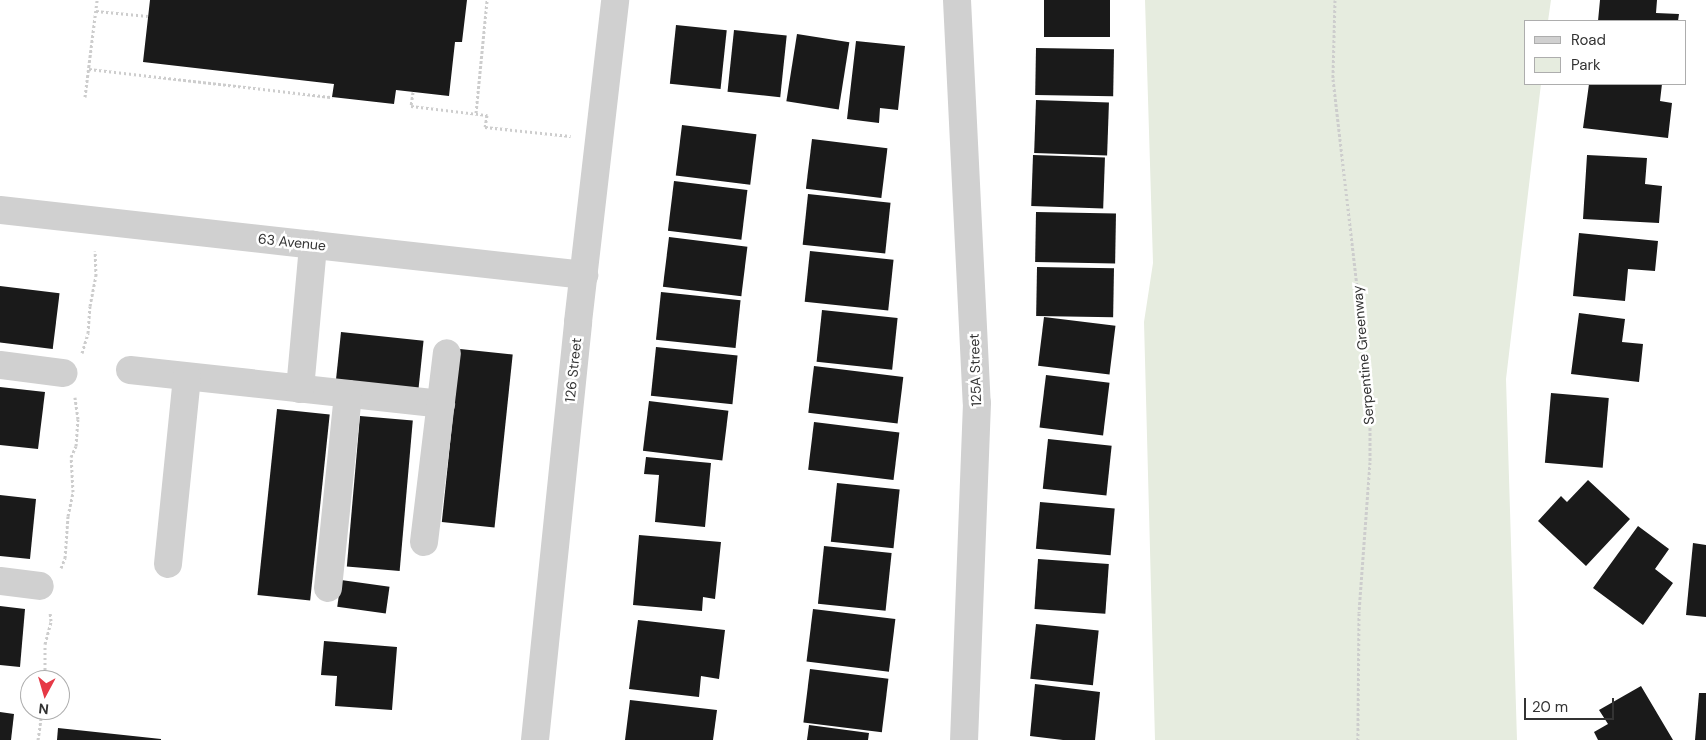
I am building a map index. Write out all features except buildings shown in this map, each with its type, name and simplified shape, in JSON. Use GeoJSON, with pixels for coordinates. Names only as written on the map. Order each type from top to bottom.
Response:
{"type":"FeatureCollection","features":[{"type":"Feature","properties":{"kind":"street","name":"126 Street"},"geometry":{"type":"LineString","coordinates":[[535,740],[615,0]]}},
{"type":"Feature","properties":{"kind":"street","name":"125A Street"},"geometry":{"type":"LineString","coordinates":[[957,0],[977,403],[964,740]]}},
{"type":"Feature","properties":{"kind":"street","name":"63 Avenue"},"geometry":{"type":"LineString","coordinates":[[0,210],[584,275]]}},
{"type":"Feature","properties":{"kind":"street"},"geometry":{"type":"LineString","coordinates":[[300,389],[313,245]]}},
{"type":"Feature","properties":{"kind":"street"},"geometry":{"type":"LineString","coordinates":[[424,542],[447,353]]}},
{"type":"Feature","properties":{"kind":"street"},"geometry":{"type":"LineString","coordinates":[[0,365],[71,374]]}},
{"type":"Feature","properties":{"kind":"street"},"geometry":{"type":"LineString","coordinates":[[130,370],[441,404]]}},
{"type":"Feature","properties":{"kind":"street"},"geometry":{"type":"LineString","coordinates":[[168,564],[188,377]]}},
{"type":"Feature","properties":{"kind":"street"},"geometry":{"type":"LineString","coordinates":[[328,588],[348,394]]}},
{"type":"Feature","properties":{"kind":"street"},"geometry":{"type":"LineString","coordinates":[[0,580],[49,587]]}},
{"type":"Feature","properties":{"kind":"path"},"geometry":{"type":"LineString","coordinates":[[85,97],[97,0]]}},
{"type":"Feature","properties":{"kind":"path"},"geometry":{"type":"LineString","coordinates":[[476,113],[487,0]]}},
{"type":"Feature","properties":{"kind":"path","name":"Serpentine Greenway"},"geometry":{"type":"LineString","coordinates":[[1335,0],[1333,79],[1370,398],[1370,462],[1359,613],[1358,740]]}},
{"type":"Feature","properties":{"kind":"path"},"geometry":{"type":"LineString","coordinates":[[96,11],[148,16]]}},
{"type":"Feature","properties":{"kind":"path"},"geometry":{"type":"LineString","coordinates":[[89,69],[332,98]]}},
{"type":"Feature","properties":{"kind":"path"},"geometry":{"type":"LineString","coordinates":[[413,92],[411,106],[487,115],[485,127],[599,139]]}},
{"type":"Feature","properties":{"kind":"path"},"geometry":{"type":"LineString","coordinates":[[45,670],[45,644],[51,621],[49,587],[65,558],[68,516],[73,492],[70,473],[71,457],[76,446],[78,419],[71,374],[88,333],[90,306],[96,276],[95,248]]}},
{"type":"Feature","properties":{"kind":"path"},"geometry":{"type":"LineString","coordinates":[[38,740],[41,720]]}},
{"type":"Feature","properties":{"kind":"green space"},"geometry":{"type":"Polygon","coordinates":[[[1145,0],[1551,0],[1548,20],[1524,20],[1524,85],[1541,85],[1506,379],[1517,740],[1155,740],[1144,322],[1153,263],[1145,0]]]}}]}
